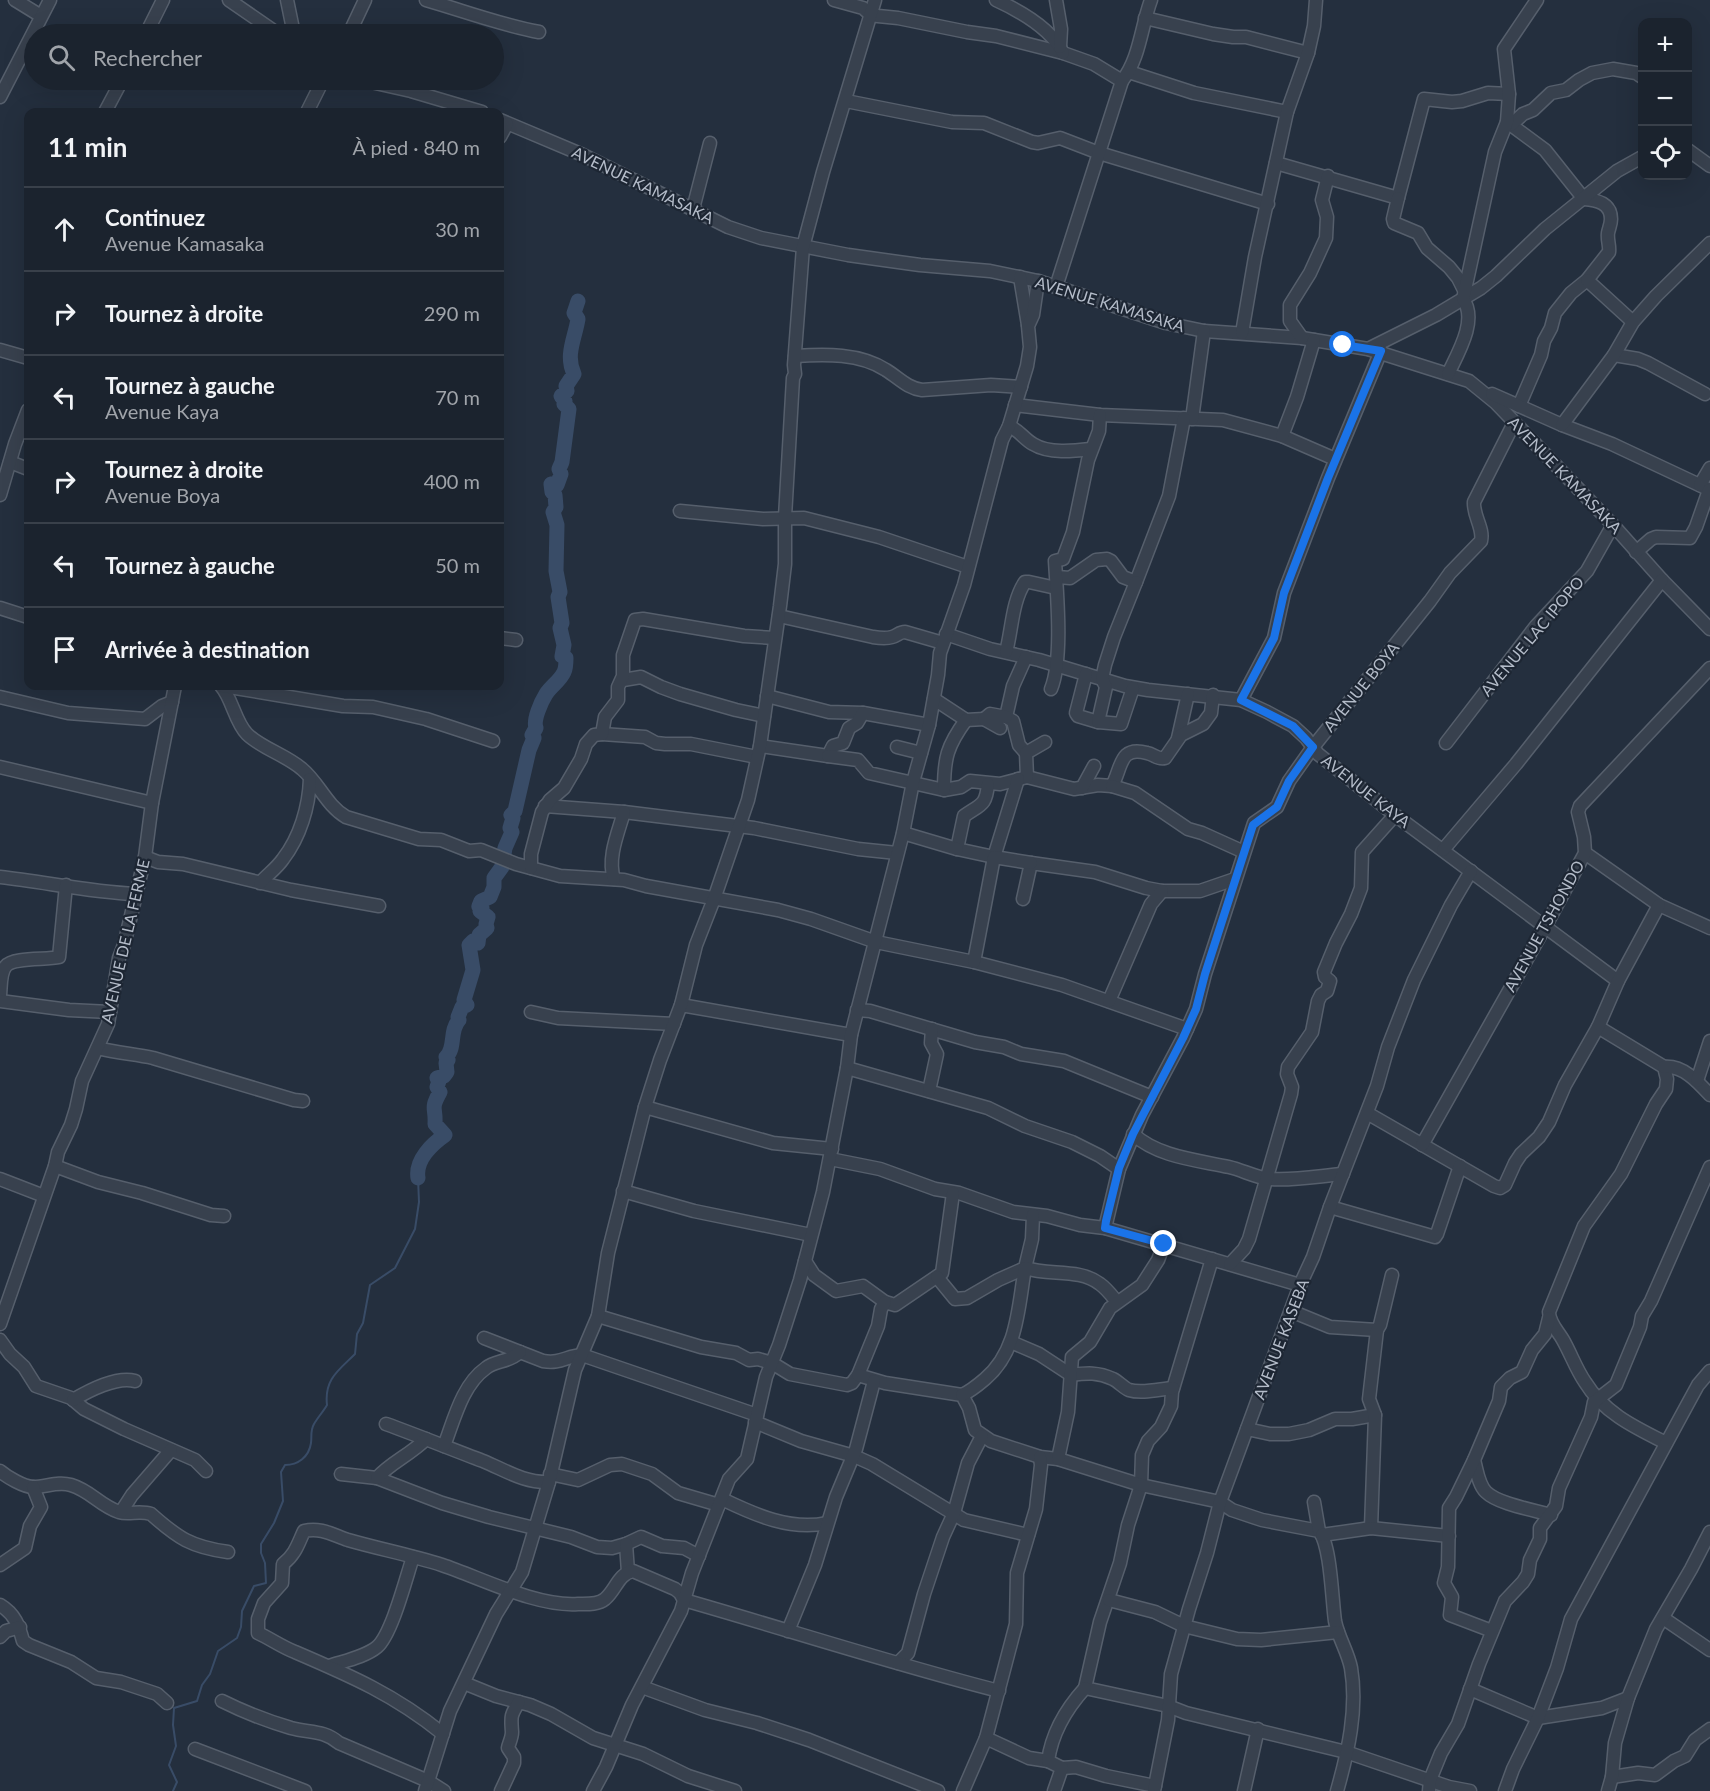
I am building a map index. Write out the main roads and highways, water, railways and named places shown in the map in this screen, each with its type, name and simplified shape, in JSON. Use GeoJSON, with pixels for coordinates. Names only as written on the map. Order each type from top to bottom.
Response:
{"type":"FeatureCollection","features":[{"type":"Feature","properties":{"kind":"waterway"},"geometry":{"type":"LineString","coordinates":[[418,1178],[422,1159],[430,1148],[445,1135],[435,1124],[434,1105],[440,1092],[437,1087],[439,1081],[437,1078],[444,1076],[447,1072],[446,1057],[451,1049],[454,1029],[462,1007],[467,1005],[464,1000],[473,970],[469,945],[473,941],[478,943],[479,935],[487,928],[488,917],[480,911],[482,908],[479,906],[481,901],[490,897],[494,887],[494,878],[502,867],[505,848],[512,832],[510,828],[513,818],[511,815],[515,811],[529,750],[534,738],[532,735],[536,728],[538,711],[546,694],[566,667],[566,658],[562,656],[564,645],[560,628],[562,623],[558,597],[560,592],[556,571],[557,525],[553,512],[556,507],[551,484],[557,485],[561,474],[559,469],[562,462],[569,409],[561,396],[567,391],[566,386],[574,374],[570,360],[578,319],[574,313],[578,301]]}},
{"type":"Feature","properties":{"kind":"waterway"},"geometry":{"type":"LineString","coordinates":[[173,1791],[177,1782],[169,1765],[176,1746],[173,1725],[174,1708],[197,1701],[218,1651],[237,1638],[241,1627],[242,1611],[254,1586],[266,1583],[261,1544],[274,1523],[283,1501],[281,1472],[285,1465],[298,1462],[308,1452],[313,1427],[327,1405],[330,1382],[338,1370],[355,1354],[357,1334],[363,1323],[370,1285],[395,1268],[415,1229],[419,1202],[418,1178]]}}]}
